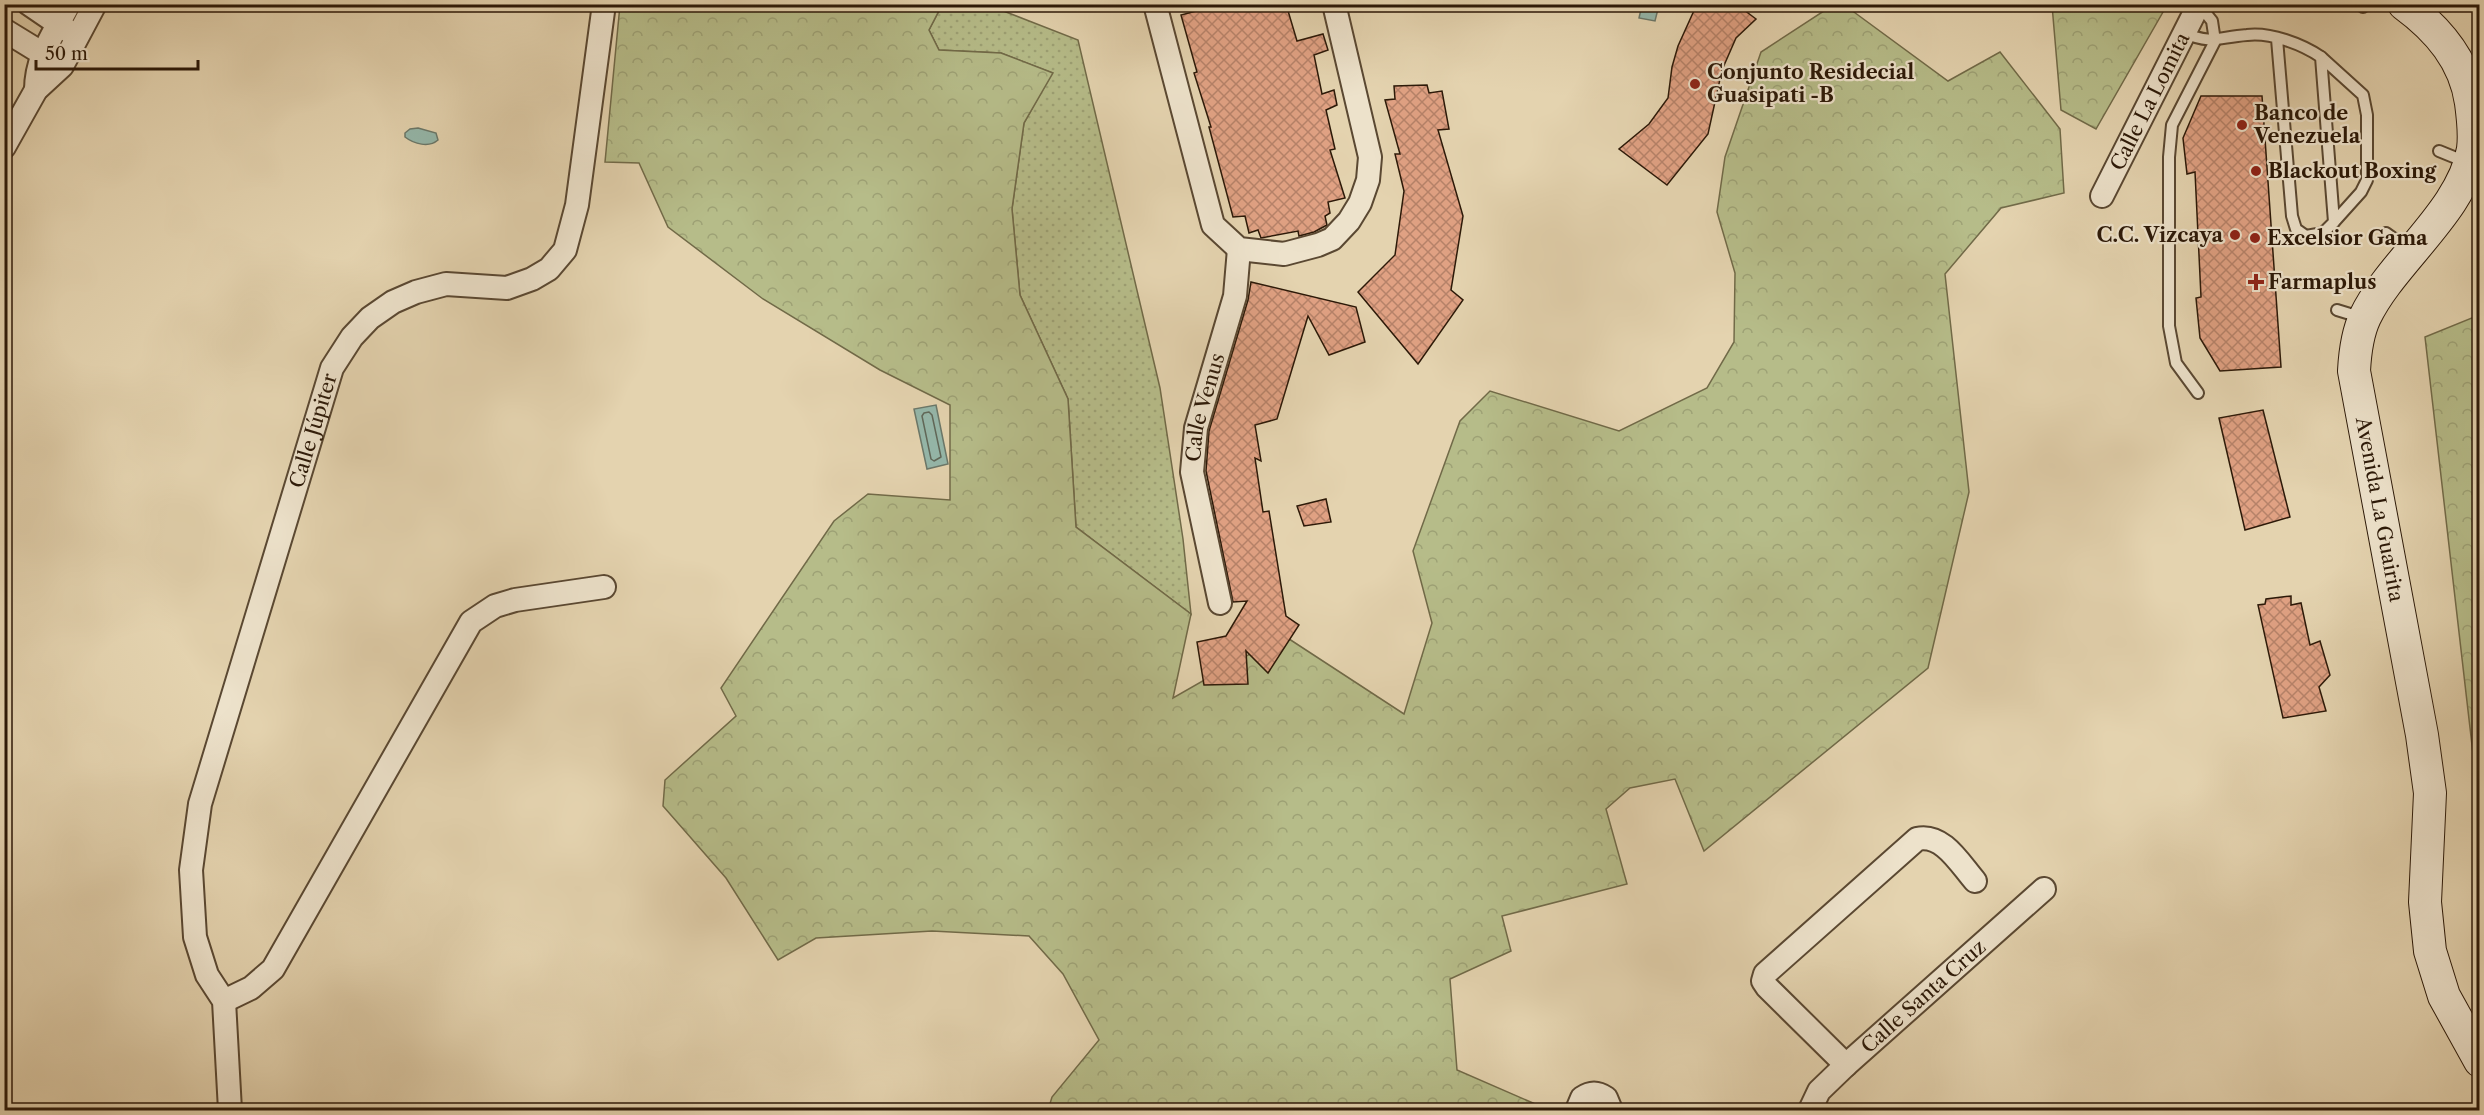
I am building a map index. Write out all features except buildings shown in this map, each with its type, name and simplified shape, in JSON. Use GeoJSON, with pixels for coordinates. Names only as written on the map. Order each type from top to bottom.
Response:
{"type":"FeatureCollection","features":[{"type":"Feature","properties":{"kind":"street"},"geometry":{"type":"LineString","coordinates":[[21,4],[21,22],[8,32],[62,66]]}},
{"type":"Feature","properties":{"kind":"street"},"geometry":{"type":"LineString","coordinates":[[29,4],[68,21]]}},
{"type":"Feature","properties":{"kind":"street"},"geometry":{"type":"LineString","coordinates":[[36,90],[36,72],[42,53],[68,21],[95,4]]}},
{"type":"Feature","properties":{"kind":"street","name":"Calle Júpiter"},"geometry":{"type":"LineString","coordinates":[[224,1001],[207,975],[195,937],[191,870],[200,804],[332,368],[352,337],[370,318],[393,302],[416,292],[446,284],[507,288],[532,279],[549,269],[565,250],[577,205],[604,4]]}},
{"type":"Feature","properties":{"kind":"street"},"geometry":{"type":"LineString","coordinates":[[1155,4],[1213,225],[1239,249],[1284,254],[1332,239],[1349,221],[1360,203],[1368,180],[1370,158],[1334,4]]}},
{"type":"Feature","properties":{"kind":"street","name":"Calle La Lomita"},"geometry":{"type":"LineString","coordinates":[[2102,196],[2199,4]]}},
{"type":"Feature","properties":{"kind":"street","name":"Avenida La Guairita"},"geometry":{"type":"LineString","coordinates":[[2403,4],[2439,34],[2453,53],[2462,71],[2470,95],[2473,149],[2469,163],[2441,214],[2380,291],[2351,314],[2358,336],[2354,371],[2376,519],[2422,735],[2430,794],[2425,902],[2430,951],[2444,996],[2480,1061]]}},
{"type":"Feature","properties":{"kind":"street"},"geometry":{"type":"LineString","coordinates":[[4,147],[36,90],[62,66],[68,21]]}},
{"type":"Feature","properties":{"kind":"street","name":"Calle Venus"},"geometry":{"type":"LineString","coordinates":[[1220,603],[1192,472],[1196,428],[1235,297],[1239,249]]}},
{"type":"Feature","properties":{"kind":"street"},"geometry":{"type":"LineString","coordinates":[[230,1110],[224,1001],[250,988],[273,969],[471,622],[495,606],[515,600],[604,587]]}},
{"type":"Feature","properties":{"kind":"street"},"geometry":{"type":"LineString","coordinates":[[1846,1065],[1767,987],[1763,981],[1765,974],[1917,839],[1926,837],[1935,839],[1949,850],[1975,881]]}},
{"type":"Feature","properties":{"kind":"street","name":"Calle Santa Cruz"},"geometry":{"type":"LineString","coordinates":[[1809,1110],[1819,1091],[1846,1065],[2044,888]]}},
{"type":"Feature","properties":{"kind":"street"},"geometry":{"type":"LineString","coordinates":[[1577,1110],[1582,1098],[1589,1093],[1598,1093],[1606,1098],[1611,1105],[1611,1110]]}},
{"type":"Feature","properties":{"kind":"lane"},"geometry":{"type":"LineString","coordinates":[[2198,393],[2176,363],[2169,326],[2169,157],[2172,124],[2215,41],[2212,21],[2199,4]]}},
{"type":"Feature","properties":{"kind":"lane"},"geometry":{"type":"LineString","coordinates":[[2183,33],[2203,41],[2215,41],[2248,34],[2277,39],[2309,49],[2363,95],[2367,115],[2367,180],[2361,192],[2323,233],[2306,236],[2296,229],[2292,216],[2277,39]]}},
{"type":"Feature","properties":{"kind":"lane"},"geometry":{"type":"LineString","coordinates":[[2321,57],[2334,222]]}},
{"type":"Feature","properties":{"kind":"lane"},"geometry":{"type":"LineString","coordinates":[[2439,151],[2469,163]]}},
{"type":"Feature","properties":{"kind":"lane"},"geometry":{"type":"LineString","coordinates":[[2386,233],[2412,251]]}},
{"type":"Feature","properties":{"kind":"green space"},"geometry":{"type":"Polygon","coordinates":[[[1843,4],[1948,81],[2000,52],[2060,129],[2064,193],[2001,208],[1945,274],[1969,492],[1928,668],[1704,851],[1675,779],[1630,788],[1606,809],[1627,884],[1502,916],[1511,951],[1450,979],[1457,1070],[1549,1110],[1048,1110],[1052,1097],[1099,1040],[1063,974],[1029,936],[932,931],[816,938],[778,960],[726,878],[663,806],[665,780],[736,716],[721,688],[834,521],[868,494],[950,500],[950,405],[880,370],[763,299],[668,227],[639,163],[605,162],[620,5],[950,5],[941,7],[929,30],[939,50],[1001,53],[1053,73],[1024,123],[1012,209],[1020,295],[1068,399],[1076,527],[1191,614],[1173,698],[1283,635],[1404,714],[1432,623],[1413,551],[1460,421],[1490,391],[1619,431],[1707,388],[1734,342],[1735,273],[1717,212],[1725,157],[1761,52],[1833,5],[1843,4]]]}},
{"type":"Feature","properties":{"kind":"green space"},"geometry":{"type":"Polygon","coordinates":[[[988,5],[1078,40],[1160,388],[1183,539],[1191,614],[1076,527],[1068,399],[1020,295],[1012,209],[1024,123],[1052,73],[1001,53],[939,50],[929,30],[941,7],[988,5]]]}},
{"type":"Feature","properties":{"kind":"green space"},"geometry":{"type":"Polygon","coordinates":[[[2052,5],[2167,5],[2096,129],[2061,110],[2052,5]]]}},
{"type":"Feature","properties":{"kind":"green space"},"geometry":{"type":"Polygon","coordinates":[[[2479,315],[2479,806],[2425,337],[2479,315]]]}},
{"type":"Feature","properties":{"kind":"water"},"geometry":{"type":"Polygon","coordinates":[[[1642,5],[1659,5],[1655,21],[1639,18],[1642,5]]]}},
{"type":"Feature","properties":{"kind":"water"},"geometry":{"type":"Polygon","coordinates":[[[418,128],[436,133],[438,140],[430,144],[422,144],[405,137],[405,133],[410,129],[418,128]]]}},
{"type":"Feature","properties":{"kind":"water"},"geometry":{"type":"Polygon","coordinates":[[[936,405],[948,464],[927,469],[914,409],[936,405]]]}},
{"type":"Feature","properties":{"kind":"place","name":"Conjunto Residecial Guasipati -B"},"geometry":{"type":"Point","coordinates":[1695,84]}},
{"type":"Feature","properties":{"kind":"place","name":"Banco de Venezuela"},"geometry":{"type":"Point","coordinates":[2242,125]}},
{"type":"Feature","properties":{"kind":"place","name":"Blackout Boxing"},"geometry":{"type":"Point","coordinates":[2256,171]}},
{"type":"Feature","properties":{"kind":"place","name":"C.C. Vizcaya"},"geometry":{"type":"Point","coordinates":[2235,235]}},
{"type":"Feature","properties":{"kind":"place","name":"Excelsior Gama"},"geometry":{"type":"Point","coordinates":[2255,238]}},
{"type":"Feature","properties":{"kind":"place","name":"Farmaplus"},"geometry":{"type":"Point","coordinates":[2256,282]}}]}
